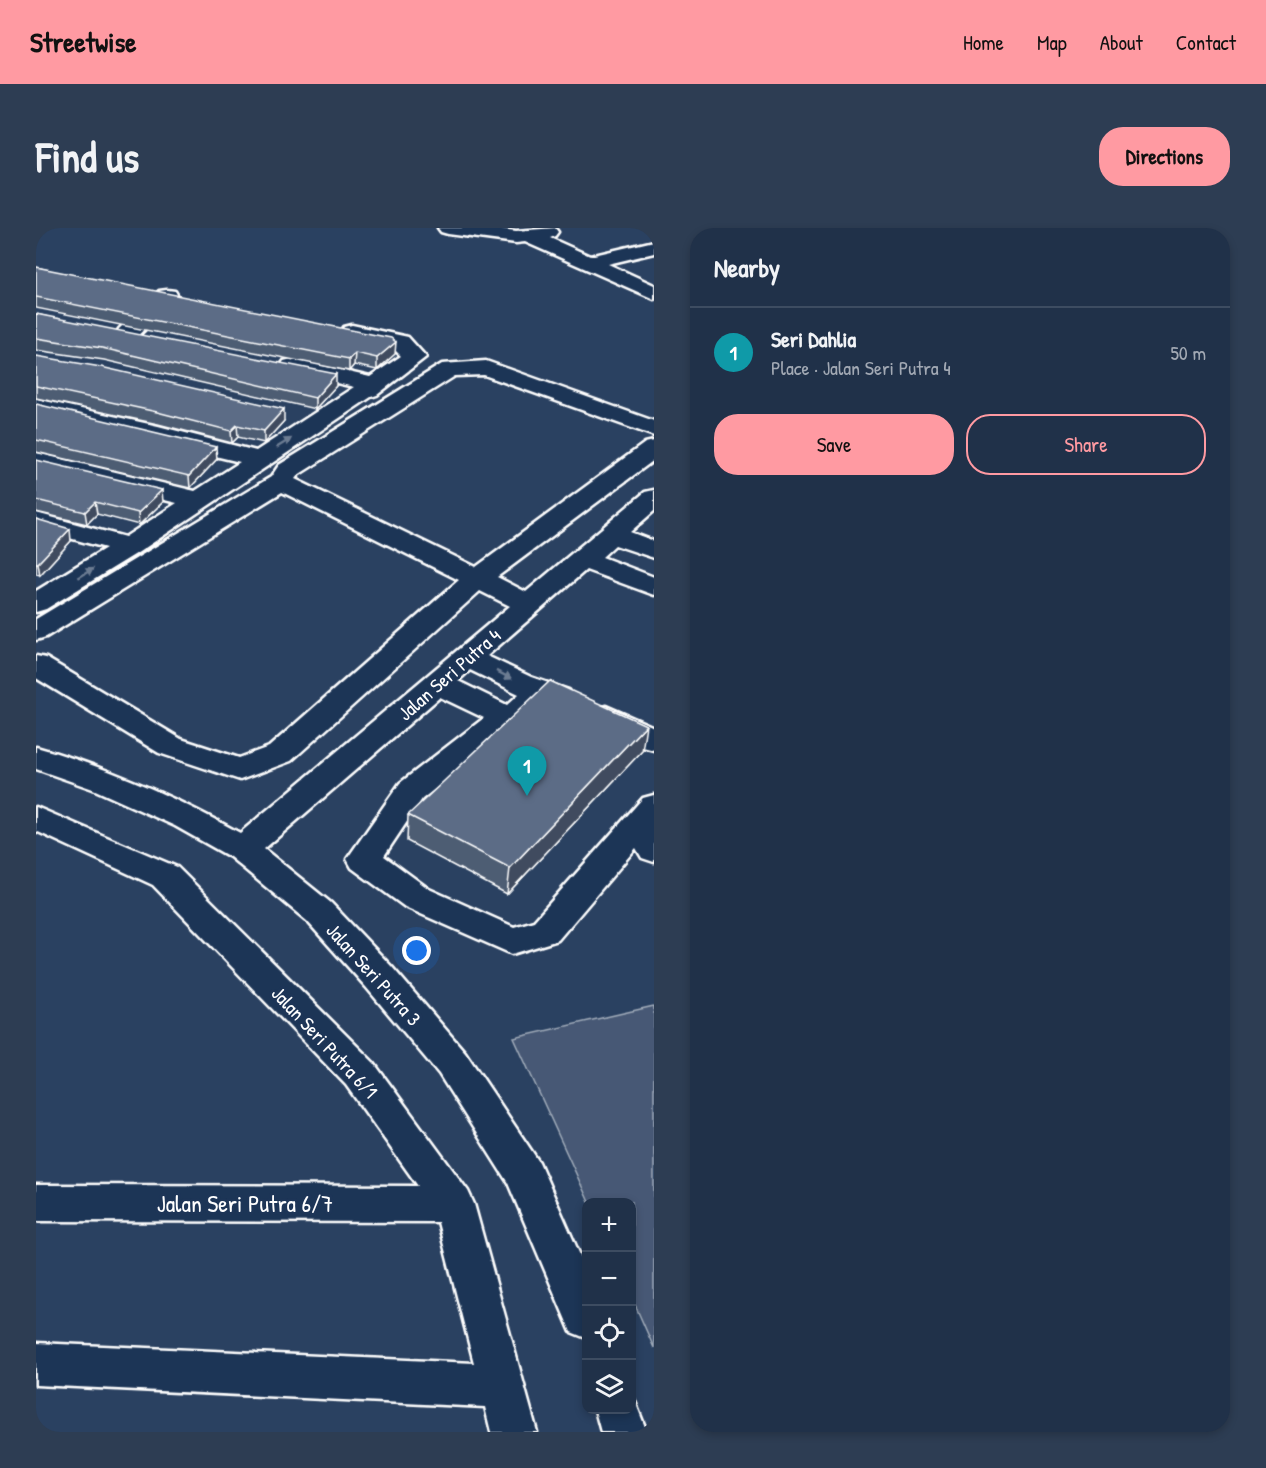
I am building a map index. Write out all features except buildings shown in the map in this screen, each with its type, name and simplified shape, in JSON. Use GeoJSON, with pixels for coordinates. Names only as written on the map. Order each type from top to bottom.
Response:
{"type":"FeatureCollection","features":[{"type":"Feature","properties":{"kind":"street"},"geometry":{"type":"LineString","coordinates":[[448,228],[516,237],[564,228]]}},
{"type":"Feature","properties":{"kind":"street"},"geometry":{"type":"LineString","coordinates":[[527,235],[651,289]]}},
{"type":"Feature","properties":{"kind":"street"},"geometry":{"type":"LineString","coordinates":[[587,263],[654,247]]}},
{"type":"Feature","properties":{"kind":"street"},"geometry":{"type":"LineString","coordinates":[[127,334],[176,297],[141,290]]}},
{"type":"Feature","properties":{"kind":"street"},"geometry":{"type":"LineString","coordinates":[[44,592],[129,546],[259,459],[369,390],[415,357],[400,342],[332,328]]}},
{"type":"Feature","properties":{"kind":"street"},"geometry":{"type":"LineString","coordinates":[[104,329],[156,339]]}},
{"type":"Feature","properties":{"kind":"street"},"geometry":{"type":"LineString","coordinates":[[270,362],[360,380],[369,390]]}},
{"type":"Feature","properties":{"kind":"street"},"geometry":{"type":"LineString","coordinates":[[36,631],[281,483],[288,470],[450,369],[486,368],[654,429]]}},
{"type":"Feature","properties":{"kind":"street"},"geometry":{"type":"LineString","coordinates":[[36,406],[158,433],[259,459]]}},
{"type":"Feature","properties":{"kind":"street"},"geometry":{"type":"LineString","coordinates":[[288,412],[320,420]]}},
{"type":"Feature","properties":{"kind":"street"},"geometry":{"type":"LineString","coordinates":[[36,665],[170,746],[240,769],[280,754],[477,579],[654,448]]}},
{"type":"Feature","properties":{"kind":"street"},"geometry":{"type":"LineString","coordinates":[[36,461],[199,500]]}},
{"type":"Feature","properties":{"kind":"street"},"geometry":{"type":"LineString","coordinates":[[281,483],[529,604]]}},
{"type":"Feature","properties":{"kind":"street","name":"Jalan Seri Putra 4"},"geometry":{"type":"LineString","coordinates":[[243,849],[439,684],[581,558],[654,498]]}},
{"type":"Feature","properties":{"kind":"street"},"geometry":{"type":"LineString","coordinates":[[36,522],[129,546]]}},
{"type":"Feature","properties":{"kind":"street"},"geometry":{"type":"LineString","coordinates":[[610,534],[654,550]]}},
{"type":"Feature","properties":{"kind":"street"},"geometry":{"type":"LineString","coordinates":[[581,558],[654,587]]}},
{"type":"Feature","properties":{"kind":"street"},"geometry":{"type":"LineString","coordinates":[[469,658],[539,692],[581,704],[654,740]]}},
{"type":"Feature","properties":{"kind":"street"},"geometry":{"type":"LineString","coordinates":[[439,684],[506,717]]}},
{"type":"Feature","properties":{"kind":"street"},"geometry":{"type":"LineString","coordinates":[[539,692],[517,712],[506,717],[411,791],[364,859],[417,897],[512,941],[546,931],[649,827]]}},
{"type":"Feature","properties":{"kind":"street","name":"Jalan Seri Putra 3"},"geometry":{"type":"LineString","coordinates":[[36,758],[104,781],[187,818],[243,849],[319,912],[379,977],[452,1063],[525,1174],[582,1309]]}},
{"type":"Feature","properties":{"kind":"street","name":"Jalan Seri Putra 6/1"},"geometry":{"type":"LineString","coordinates":[[36,818],[165,876],[360,1074],[454,1204],[514,1432]]}},
{"type":"Feature","properties":{"kind":"street","name":"Jalan Seri Putra 6/7"},"geometry":{"type":"LineString","coordinates":[[36,1203],[454,1204]]}},
{"type":"Feature","properties":{"kind":"street"},"geometry":{"type":"LineString","coordinates":[[36,1364],[503,1386]]}},
{"type":"Feature","properties":{"kind":"street"},"geometry":{"type":"LineString","coordinates":[[618,1414],[624,1432]]}},
{"type":"Feature","properties":{"kind":"shaded area"},"geometry":{"type":"Polygon","coordinates":[[[654,1006],[654,1348],[636,1307],[636,1198],[587,1198],[514,1038],[654,1006]]]}},
{"type":"Feature","properties":{"kind":"place","name":"Seri Dahlia"},"geometry":{"type":"Point","coordinates":[527,796]}}]}
